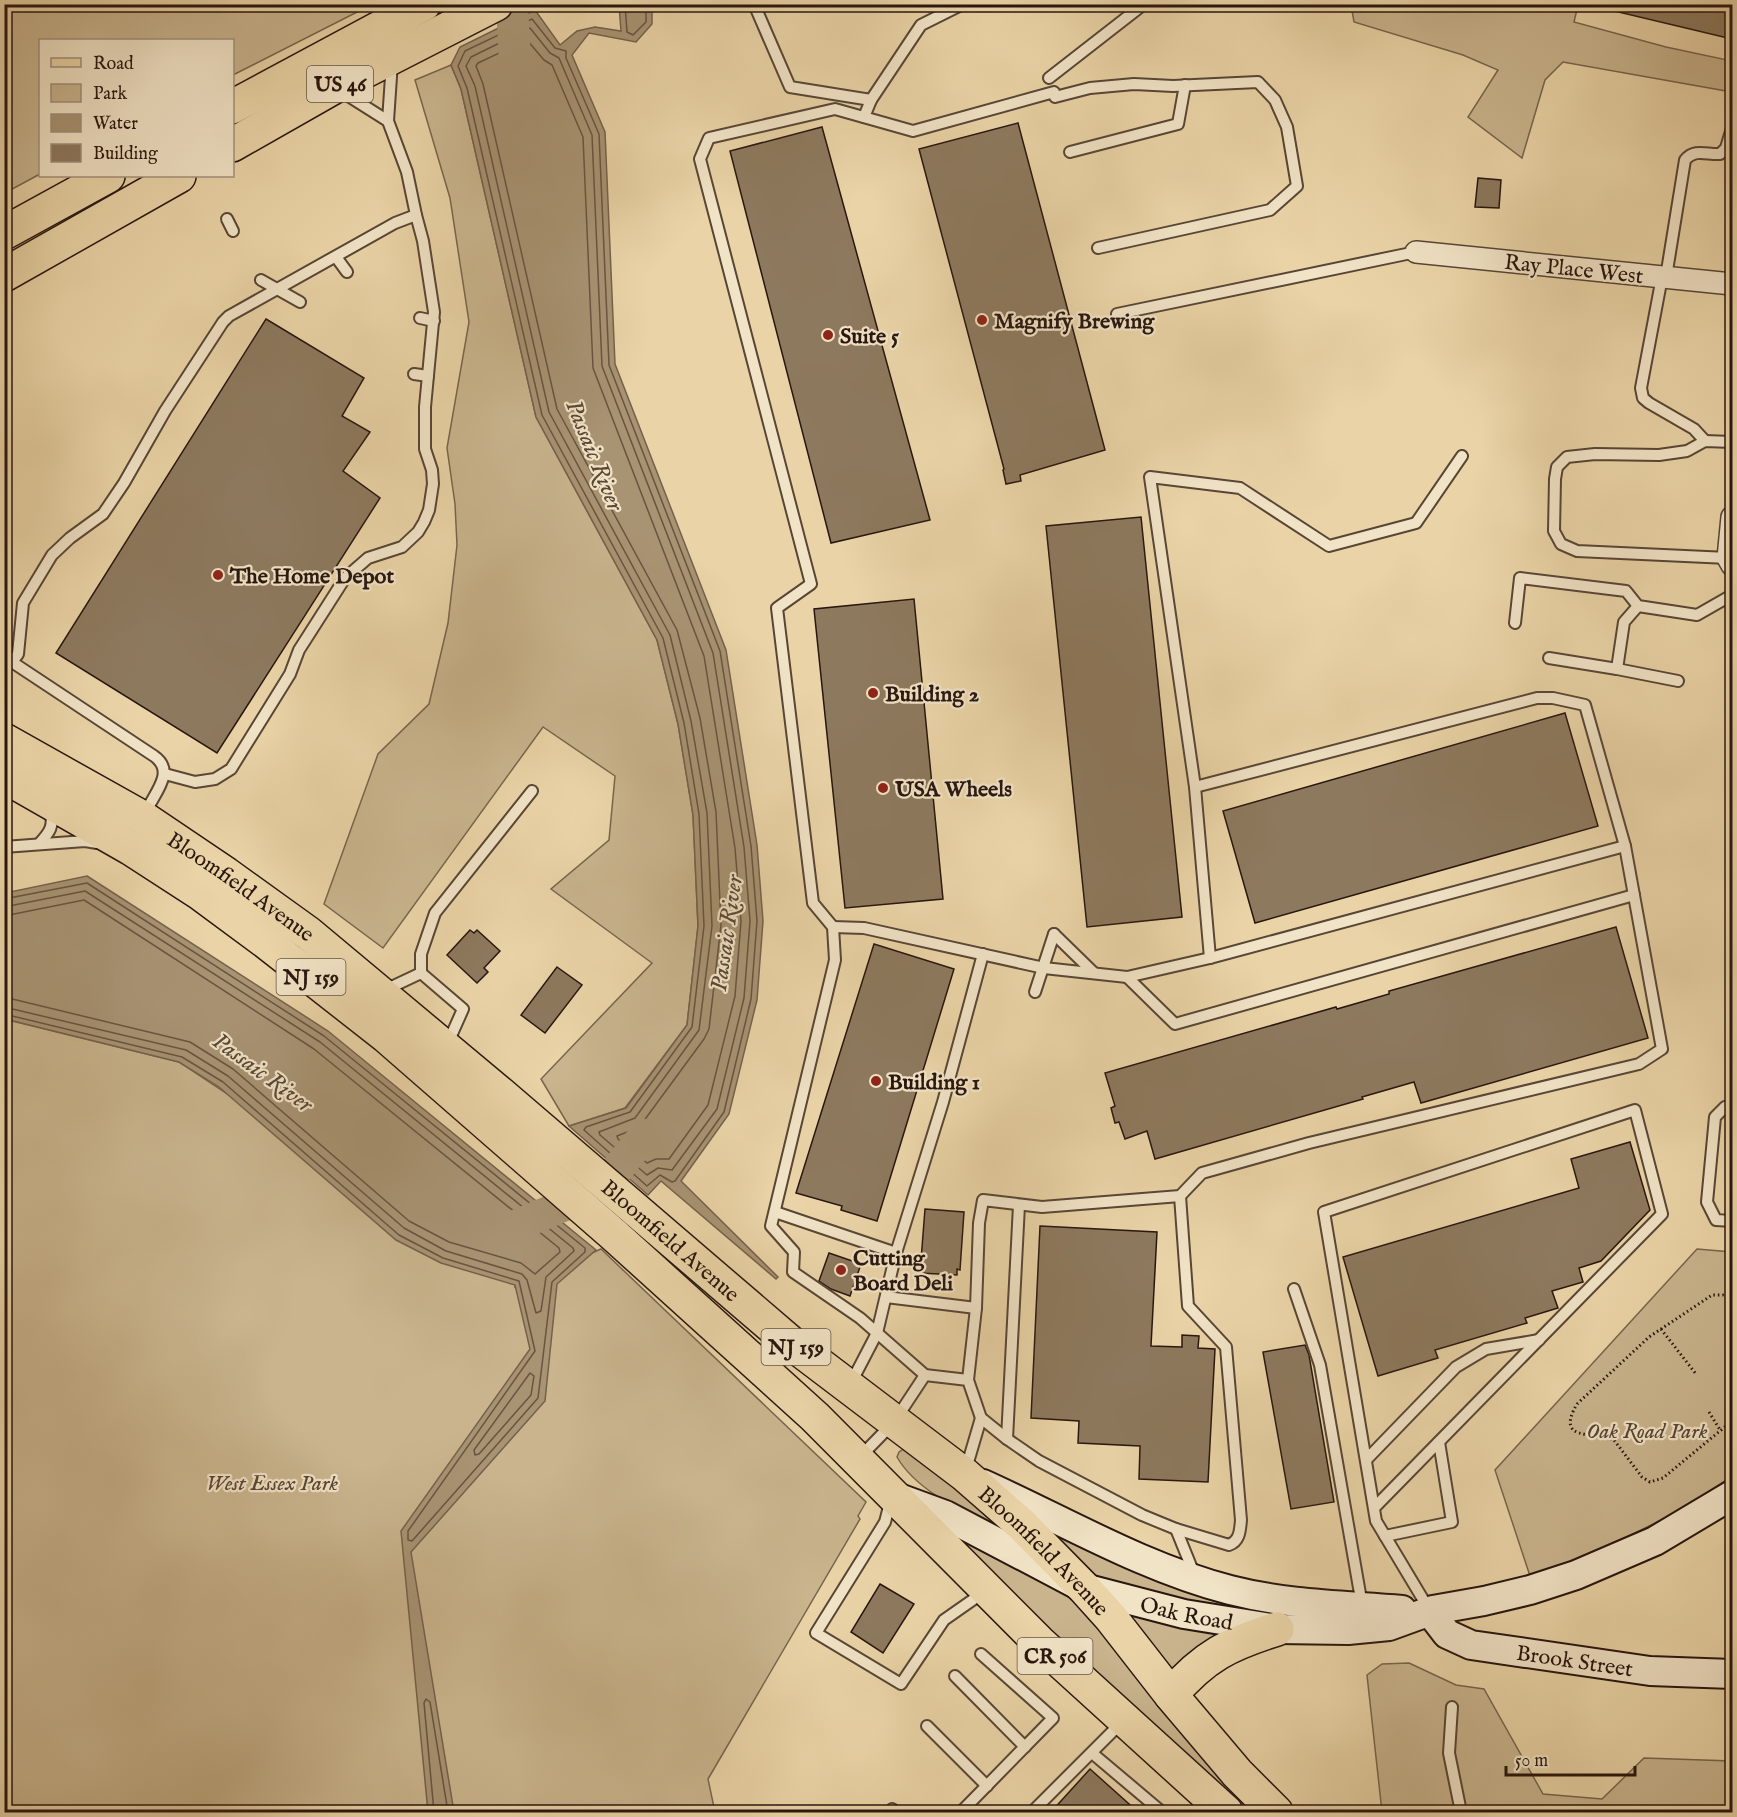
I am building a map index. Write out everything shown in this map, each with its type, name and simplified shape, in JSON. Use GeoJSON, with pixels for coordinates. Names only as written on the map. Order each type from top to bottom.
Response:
{"type":"FeatureCollection","features":[{"type":"Feature","properties":{"kind":"main road","name":"US 46"},"geometry":{"type":"LineString","coordinates":[[234,106],[424,4]]}},
{"type":"Feature","properties":{"kind":"main road","name":"US 46"},"geometry":{"type":"LineString","coordinates":[[234,144],[392,56],[496,4]]}},
{"type":"Feature","properties":{"kind":"main road"},"geometry":{"type":"LineString","coordinates":[[4,233],[106,177]]}},
{"type":"Feature","properties":{"kind":"main road"},"geometry":{"type":"LineString","coordinates":[[13,271],[177,177]]}},
{"type":"Feature","properties":{"kind":"main road","name":"Bloomfield Avenue"},"geometry":{"type":"LineString","coordinates":[[4,740],[137,833],[201,894],[386,1036],[614,1234],[815,1417],[986,1590],[1224,1812]]}},
{"type":"Feature","properties":{"kind":"main road","name":"Bloomfield Avenue"},"geometry":{"type":"LineString","coordinates":[[4,776],[45,798],[137,833],[226,874],[308,933],[381,992],[775,1329],[848,1388],[965,1475],[1021,1524],[1118,1626],[1171,1695],[1238,1773],[1276,1812]]}},
{"type":"Feature","properties":{"kind":"main road"},"geometry":{"type":"LineString","coordinates":[[1171,1695],[1208,1658],[1245,1639],[1277,1629]]}},
{"type":"Feature","properties":{"kind":"street","name":"Ray Place West"},"geometry":{"type":"LineString","coordinates":[[1416,252],[1732,284]]}},
{"type":"Feature","properties":{"kind":"street"},"geometry":{"type":"LineString","coordinates":[[1730,562],[1732,517]]}},
{"type":"Feature","properties":{"kind":"street","name":"Oak Road"},"geometry":{"type":"LineString","coordinates":[[965,1475],[1135,1557],[1196,1580],[1231,1590],[1293,1602],[1363,1609],[1430,1612]]}},
{"type":"Feature","properties":{"kind":"street","name":"Oak Road"},"geometry":{"type":"LineString","coordinates":[[892,1496],[945,1515],[1084,1588],[1184,1614],[1277,1629],[1348,1630],[1389,1626],[1430,1612],[1530,1590],[1576,1575],[1655,1541],[1689,1523],[1732,1495]]}},
{"type":"Feature","properties":{"kind":"street","name":"Brook Street"},"geometry":{"type":"LineString","coordinates":[[1430,1612],[1447,1634],[1471,1645],[1650,1671],[1732,1674]]}},
{"type":"Feature","properties":{"kind":"lane"},"geometry":{"type":"LineString","coordinates":[[754,4],[790,87],[871,100]]}},
{"type":"Feature","properties":{"kind":"lane"},"geometry":{"type":"LineString","coordinates":[[864,117],[871,100],[921,25],[963,4]]}},
{"type":"Feature","properties":{"kind":"lane"},"geometry":{"type":"LineString","coordinates":[[1049,78],[1144,4]]}},
{"type":"Feature","properties":{"kind":"lane"},"geometry":{"type":"LineString","coordinates":[[165,774],[195,782],[214,779],[231,768],[247,746],[290,674],[299,650],[345,578],[368,558],[402,547],[418,532],[429,510],[433,484],[432,470],[425,448],[425,407],[434,321],[423,241],[407,172],[388,122],[392,56]]}},
{"type":"Feature","properties":{"kind":"lane"},"geometry":{"type":"LineString","coordinates":[[968,1380],[925,1375],[860,1318],[792,1272],[794,1252],[771,1226],[835,960],[833,927],[813,903],[777,608],[811,584],[700,159],[709,138],[835,109],[913,131],[1054,95],[1090,88],[1134,84],[1179,86],[1258,82],[1275,100],[1287,127],[1297,186],[1270,210],[1098,248]]}},
{"type":"Feature","properties":{"kind":"lane"},"geometry":{"type":"LineString","coordinates":[[1070,152],[1178,124],[1179,86]]}},
{"type":"Feature","properties":{"kind":"lane"},"geometry":{"type":"LineString","coordinates":[[334,87],[388,122]]}},
{"type":"Feature","properties":{"kind":"lane"},"geometry":{"type":"LineString","coordinates":[[1705,441],[1694,429],[1649,403],[1644,398],[1641,388],[1685,160],[1689,154],[1696,152],[1720,154],[1725,148],[1732,128]]}},
{"type":"Feature","properties":{"kind":"lane"},"geometry":{"type":"LineString","coordinates":[[4,847],[85,841],[137,833],[165,774],[163,764],[154,756],[12,662],[18,654],[23,603],[52,555],[70,538],[101,516],[121,488],[165,411],[229,316],[395,223],[416,215]]}},
{"type":"Feature","properties":{"kind":"lane"},"geometry":{"type":"LineString","coordinates":[[226,219],[233,231]]}},
{"type":"Feature","properties":{"kind":"lane"},"geometry":{"type":"LineString","coordinates":[[1117,314],[1416,252]]}},
{"type":"Feature","properties":{"kind":"lane"},"geometry":{"type":"LineString","coordinates":[[336,257],[347,272]]}},
{"type":"Feature","properties":{"kind":"lane"},"geometry":{"type":"LineString","coordinates":[[261,280],[300,302]]}},
{"type":"Feature","properties":{"kind":"lane"},"geometry":{"type":"LineString","coordinates":[[420,318],[434,321]]}},
{"type":"Feature","properties":{"kind":"lane"},"geometry":{"type":"LineString","coordinates":[[414,374],[428,376]]}},
{"type":"Feature","properties":{"kind":"lane"},"geometry":{"type":"LineString","coordinates":[[1730,562],[1577,551],[1561,544],[1554,531],[1557,467],[1567,457],[1595,454],[1659,455],[1687,451],[1705,441],[1732,442]]}},
{"type":"Feature","properties":{"kind":"lane"},"geometry":{"type":"LineString","coordinates":[[1210,958],[1195,787],[1150,477],[1240,488],[1329,546],[1416,523],[1462,456]]}},
{"type":"Feature","properties":{"kind":"lane"},"geometry":{"type":"LineString","coordinates":[[1515,623],[1520,578],[1626,591],[1638,606],[1697,615],[1732,595]]}},
{"type":"Feature","properties":{"kind":"lane"},"geometry":{"type":"LineString","coordinates":[[1617,669],[1624,622],[1638,606]]}},
{"type":"Feature","properties":{"kind":"lane"},"geometry":{"type":"LineString","coordinates":[[1549,658],[1678,681]]}},
{"type":"Feature","properties":{"kind":"lane"},"geometry":{"type":"LineString","coordinates":[[1180,1196],[1188,1306],[1226,1347],[1241,1520],[1239,1535],[1234,1543],[1229,1545],[1176,1529],[1142,1515],[1060,1472],[1007,1439],[981,1418],[968,1380],[976,1308],[979,1223],[983,1200],[1042,1207],[1180,1196],[1202,1173],[1309,1143],[1640,1064],[1662,1049],[1624,846],[1585,705],[1553,698],[1537,698],[1195,787]]}},
{"type":"Feature","properties":{"kind":"lane"},"geometry":{"type":"LineString","coordinates":[[421,973],[421,954],[435,914],[532,791]]}},
{"type":"Feature","properties":{"kind":"lane"},"geometry":{"type":"LineString","coordinates":[[39,844],[50,832],[53,824],[45,798]]}},
{"type":"Feature","properties":{"kind":"lane"},"geometry":{"type":"LineString","coordinates":[[833,927],[864,928],[1044,968],[1127,977],[1210,958],[1624,846]]}},
{"type":"Feature","properties":{"kind":"lane"},"geometry":{"type":"LineString","coordinates":[[1127,977],[1175,1024],[1634,895]]}},
{"type":"Feature","properties":{"kind":"lane"},"geometry":{"type":"LineString","coordinates":[[1035,992],[1054,934],[1093,972]]}},
{"type":"Feature","properties":{"kind":"lane"},"geometry":{"type":"LineString","coordinates":[[848,1388],[877,1332],[896,1253],[943,1102],[984,954]]}},
{"type":"Feature","properties":{"kind":"lane"},"geometry":{"type":"LineString","coordinates":[[381,992],[421,973]]}},
{"type":"Feature","properties":{"kind":"lane"},"geometry":{"type":"LineString","coordinates":[[421,973],[463,1008],[446,1048]]}},
{"type":"Feature","properties":{"kind":"lane"},"geometry":{"type":"LineString","coordinates":[[1732,1106],[1725,1107],[1715,1117],[1707,1202],[1716,1220],[1732,1221]]}},
{"type":"Feature","properties":{"kind":"lane"},"geometry":{"type":"LineString","coordinates":[[1374,1508],[1662,1214],[1635,1110],[1324,1212],[1376,1521],[1430,1612]]}},
{"type":"Feature","properties":{"kind":"lane"},"geometry":{"type":"LineString","coordinates":[[1007,1439],[1019,1204]]}},
{"type":"Feature","properties":{"kind":"lane"},"geometry":{"type":"LineString","coordinates":[[775,1212],[896,1253]]}},
{"type":"Feature","properties":{"kind":"lane"},"geometry":{"type":"LineString","coordinates":[[1294,1289],[1320,1365],[1363,1609]]}},
{"type":"Feature","properties":{"kind":"lane"},"geometry":{"type":"LineString","coordinates":[[886,1297],[976,1308]]}},
{"type":"Feature","properties":{"kind":"lane"},"geometry":{"type":"LineString","coordinates":[[1366,1460],[1456,1366],[1486,1349],[1539,1340]]}},
{"type":"Feature","properties":{"kind":"lane"},"geometry":{"type":"LineString","coordinates":[[857,1460],[894,1422],[925,1375]]}},
{"type":"Feature","properties":{"kind":"lane"},"geometry":{"type":"LineString","coordinates":[[965,1475],[981,1418]]}},
{"type":"Feature","properties":{"kind":"lane"},"geometry":{"type":"LineString","coordinates":[[1384,1536],[1452,1522],[1439,1442]]}},
{"type":"Feature","properties":{"kind":"lane"},"geometry":{"type":"LineString","coordinates":[[892,1496],[885,1522],[816,1633],[901,1684],[944,1620],[986,1590]]}},
{"type":"Feature","properties":{"kind":"lane"},"geometry":{"type":"LineString","coordinates":[[1176,1529],[1196,1580]]}},
{"type":"Feature","properties":{"kind":"lane"},"geometry":{"type":"LineString","coordinates":[[961,1812],[1053,1718],[981,1654]]}},
{"type":"Feature","properties":{"kind":"lane"},"geometry":{"type":"LineString","coordinates":[[955,1676],[1025,1747]]}},
{"type":"Feature","properties":{"kind":"lane"},"geometry":{"type":"LineString","coordinates":[[1452,1707],[1449,1753],[1461,1812]]}},
{"type":"Feature","properties":{"kind":"lane"},"geometry":{"type":"LineString","coordinates":[[1032,1812],[1124,1720]]}},
{"type":"Feature","properties":{"kind":"lane"},"geometry":{"type":"LineString","coordinates":[[927,1726],[987,1786]]}},
{"type":"Feature","properties":{"kind":"lane"},"geometry":{"type":"LineString","coordinates":[[1092,1753],[1162,1812]]}},
{"type":"Feature","properties":{"kind":"path"},"geometry":{"type":"LineString","coordinates":[[1732,1299],[1723,1295],[1712,1295],[1649,1337],[1577,1404],[1571,1417],[1572,1429],[1580,1435],[1614,1440],[1642,1477],[1650,1482],[1663,1478],[1732,1421]]}},
{"type":"Feature","properties":{"kind":"path"},"geometry":{"type":"LineString","coordinates":[[1661,1329],[1696,1374]]}},
{"type":"Feature","properties":{"kind":"path"},"geometry":{"type":"LineString","coordinates":[[1709,1412],[1720,1430]]}},
{"type":"Feature","properties":{"kind":"green space"},"geometry":{"type":"Polygon","coordinates":[[[5,4],[371,4],[234,74],[234,39],[39,39],[39,175],[5,193],[5,4]]]}},
{"type":"Feature","properties":{"kind":"green space"},"geometry":{"type":"Polygon","coordinates":[[[1351,5],[1578,5],[1574,22],[1666,47],[1732,61],[1732,92],[1563,62],[1545,80],[1522,158],[1468,117],[1498,70],[1463,55],[1354,22],[1351,5]]]}},
{"type":"Feature","properties":{"kind":"green space"},"geometry":{"type":"Polygon","coordinates":[[[451,65],[461,89],[536,417],[657,640],[678,724],[693,815],[698,926],[687,1025],[625,1108],[569,1126],[541,1079],[652,963],[551,889],[609,840],[615,776],[543,727],[383,948],[324,904],[378,754],[429,704],[448,623],[457,545],[455,504],[447,448],[469,322],[450,198],[415,80],[451,65]]]}},
{"type":"Feature","properties":{"kind":"green space","name":"West Essex Park"},"geometry":{"type":"Polygon","coordinates":[[[4,1019],[179,1062],[515,1287],[601,1249],[866,1502],[858,1516],[860,1519],[708,1779],[715,1812],[5,1812],[4,1019]]]}},
{"type":"Feature","properties":{"kind":"green space","name":"Oak Road Park"},"geometry":{"type":"Polygon","coordinates":[[[1697,1249],[1732,1252],[1732,1476],[1681,1510],[1607,1547],[1531,1579],[1495,1470],[1697,1249]]]}},
{"type":"Feature","properties":{"kind":"green space"},"geometry":{"type":"Polygon","coordinates":[[[905,1448],[914,1452],[1009,1536],[947,1503],[918,1482],[897,1457],[899,1452],[905,1448]]]}},
{"type":"Feature","properties":{"kind":"green space"},"geometry":{"type":"Polygon","coordinates":[[[1036,1518],[1314,1618],[1229,1612],[1096,1579],[1036,1518]]]}},
{"type":"Feature","properties":{"kind":"green space"},"geometry":{"type":"Polygon","coordinates":[[[941,1526],[1071,1590],[1261,1812],[1242,1812],[1194,1770],[941,1526]]]}},
{"type":"Feature","properties":{"kind":"green space"},"geometry":{"type":"Polygon","coordinates":[[[1121,1605],[1242,1630],[1171,1671],[1121,1605]]]}},
{"type":"Feature","properties":{"kind":"green space"},"geometry":{"type":"Polygon","coordinates":[[[1409,1663],[1456,1685],[1484,1689],[1543,1794],[1602,1799],[1644,1758],[1732,1761],[1732,1812],[1382,1812],[1367,1675],[1382,1664],[1409,1663]]]}},
{"type":"Feature","properties":{"kind":"water"},"geometry":{"type":"Polygon","coordinates":[[[619,5],[652,5],[652,24],[636,42],[589,33],[572,55],[605,132],[615,364],[726,650],[757,845],[763,921],[757,1000],[729,1114],[681,1181],[778,1277],[776,1279],[661,1181],[648,1195],[569,1126],[626,1108],[687,1025],[698,926],[693,815],[678,724],[657,640],[536,417],[461,89],[451,65],[460,47],[535,10],[560,45],[577,31],[595,27],[621,31],[619,5]]]}},
{"type":"Feature","properties":{"kind":"water"},"geometry":{"type":"Polygon","coordinates":[[[87,876],[328,1031],[596,1250],[557,1284],[545,1401],[411,1552],[454,1812],[428,1812],[401,1531],[530,1349],[515,1285],[441,1263],[396,1240],[219,1087],[179,1062],[5,1019],[5,893],[87,876]]]}},
{"type":"Feature","properties":{"kind":"building"},"geometry":{"type":"Polygon","coordinates":[[[1611,4],[1732,4],[1732,39],[1610,10],[1611,4]]]}},
{"type":"Feature","properties":{"kind":"building"},"geometry":{"type":"Polygon","coordinates":[[[1018,123],[1105,450],[1020,475],[1021,481],[1006,484],[1004,469],[919,149],[1018,123]]]}},
{"type":"Feature","properties":{"kind":"building","name":"Suite 5"},"geometry":{"type":"Polygon","coordinates":[[[822,127],[930,520],[831,543],[730,151],[822,127]]]}},
{"type":"Feature","properties":{"kind":"building"},"geometry":{"type":"Polygon","coordinates":[[[1478,178],[1501,180],[1499,208],[1475,207],[1478,178]]]}},
{"type":"Feature","properties":{"kind":"building","name":"The Home Depot"},"geometry":{"type":"Polygon","coordinates":[[[266,319],[364,378],[342,416],[370,432],[343,471],[380,498],[217,753],[56,653],[266,319]]]}},
{"type":"Feature","properties":{"kind":"building"},"geometry":{"type":"Polygon","coordinates":[[[1141,517],[1182,917],[1087,927],[1046,526],[1141,517]]]}},
{"type":"Feature","properties":{"kind":"building","name":"Building 2"},"geometry":{"type":"Polygon","coordinates":[[[914,599],[943,899],[845,908],[814,609],[914,599]]]}},
{"type":"Feature","properties":{"kind":"building"},"geometry":{"type":"Polygon","coordinates":[[[1565,713],[1598,826],[1255,923],[1223,811],[1565,713]]]}},
{"type":"Feature","properties":{"kind":"building"},"geometry":{"type":"Polygon","coordinates":[[[1616,927],[1648,1038],[1421,1103],[1414,1082],[1155,1159],[1147,1131],[1125,1139],[1119,1122],[1115,1123],[1111,1108],[1115,1106],[1105,1073],[1336,1007],[1337,1009],[1389,994],[1389,991],[1616,927]]]}},
{"type":"Feature","properties":{"kind":"building"},"geometry":{"type":"Polygon","coordinates":[[[470,930],[474,933],[477,930],[500,951],[484,968],[488,972],[477,983],[447,955],[470,930]]]}},
{"type":"Feature","properties":{"kind":"building","name":"Building 1"},"geometry":{"type":"Polygon","coordinates":[[[874,944],[954,969],[877,1221],[841,1210],[842,1206],[796,1193],[874,944]]]}},
{"type":"Feature","properties":{"kind":"building"},"geometry":{"type":"Polygon","coordinates":[[[557,967],[582,985],[545,1033],[521,1015],[557,967]]]}},
{"type":"Feature","properties":{"kind":"building"},"geometry":{"type":"Polygon","coordinates":[[[1630,1142],[1650,1210],[1601,1261],[1579,1268],[1583,1282],[1552,1291],[1558,1308],[1525,1318],[1527,1323],[1435,1350],[1438,1358],[1378,1376],[1343,1257],[1579,1188],[1571,1159],[1630,1142]]]}},
{"type":"Feature","properties":{"kind":"building"},"geometry":{"type":"Polygon","coordinates":[[[925,1209],[964,1212],[960,1270],[957,1269],[957,1275],[920,1273],[925,1209]]]}},
{"type":"Feature","properties":{"kind":"building"},"geometry":{"type":"Polygon","coordinates":[[[1040,1226],[1157,1232],[1151,1346],[1182,1347],[1182,1335],[1199,1336],[1198,1348],[1215,1349],[1208,1482],[1139,1479],[1140,1446],[1078,1443],[1079,1421],[1031,1418],[1040,1226]]]}},
{"type":"Feature","properties":{"kind":"building","name":"Cutting Board Deli"},"geometry":{"type":"Polygon","coordinates":[[[829,1253],[861,1264],[850,1296],[831,1289],[819,1281],[829,1253]]]}},
{"type":"Feature","properties":{"kind":"building"},"geometry":{"type":"Polygon","coordinates":[[[1305,1345],[1309,1355],[1334,1502],[1291,1509],[1263,1352],[1305,1345]]]}},
{"type":"Feature","properties":{"kind":"building"},"geometry":{"type":"Polygon","coordinates":[[[880,1584],[914,1604],[883,1653],[851,1632],[880,1584]]]}},
{"type":"Feature","properties":{"kind":"building"},"geometry":{"type":"Polygon","coordinates":[[[1090,1769],[1138,1812],[1051,1812],[1090,1769]]]}},
{"type":"Feature","properties":{"kind":"waterway","name":"Passaic River"},"geometry":{"type":"LineString","coordinates":[[512,4],[515,62]]}},
{"type":"Feature","properties":{"kind":"waterway","name":"Passaic River"},"geometry":{"type":"LineString","coordinates":[[510,1226],[513,1227],[600,1190],[645,1135]]}},
{"type":"Feature","properties":{"kind":"place","name":"Magnify Brewing"},"geometry":{"type":"Point","coordinates":[982,320]}},
{"type":"Feature","properties":{"kind":"place","name":"Suite 5"},"geometry":{"type":"Point","coordinates":[828,335]}},
{"type":"Feature","properties":{"kind":"place","name":"The Home Depot"},"geometry":{"type":"Point","coordinates":[218,575]}},
{"type":"Feature","properties":{"kind":"place","name":"Building 2"},"geometry":{"type":"Point","coordinates":[873,693]}},
{"type":"Feature","properties":{"kind":"place","name":"USA Wheels"},"geometry":{"type":"Point","coordinates":[883,788]}},
{"type":"Feature","properties":{"kind":"place","name":"Building 1"},"geometry":{"type":"Point","coordinates":[876,1081]}},
{"type":"Feature","properties":{"kind":"place","name":"Cutting Board Deli"},"geometry":{"type":"Point","coordinates":[841,1270]}}]}
